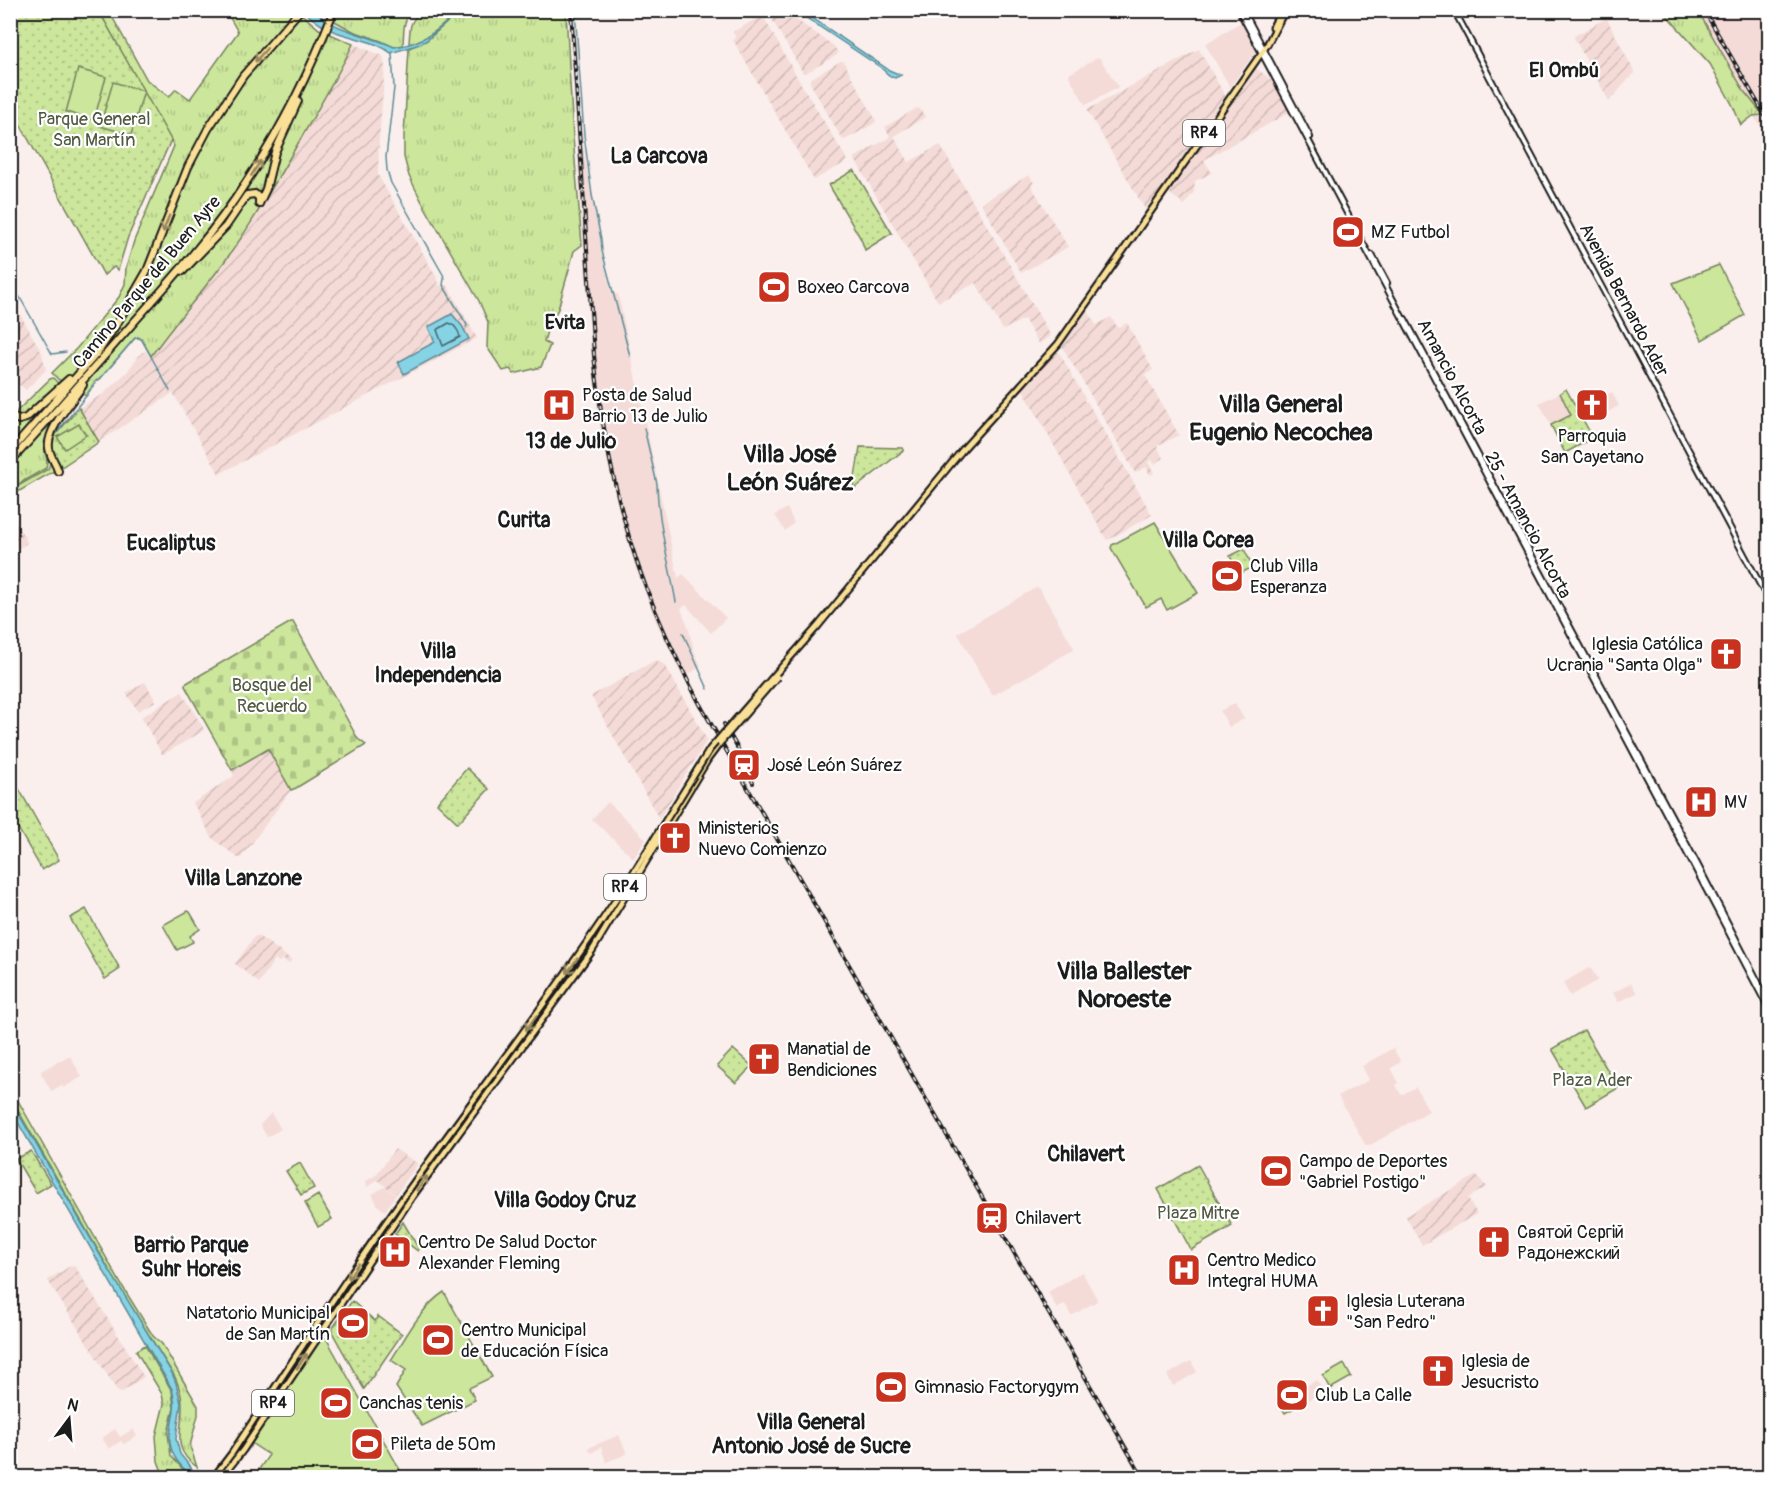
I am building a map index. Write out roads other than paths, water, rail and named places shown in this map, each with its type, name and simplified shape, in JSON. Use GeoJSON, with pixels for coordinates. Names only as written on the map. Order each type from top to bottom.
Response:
{"type":"FeatureCollection","features":[{"type":"Feature","properties":{"kind":"highway","name":"Camino Parque del Buen Ayre"},"geometry":{"type":"LineString","coordinates":[[10,462],[166,286],[203,242],[246,184],[309,71],[334,10]]}},
{"type":"Feature","properties":{"kind":"highway","name":"Camino Parque del Buen Ayre"},"geometry":{"type":"LineString","coordinates":[[10,452],[92,359],[116,325],[138,288],[154,254],[188,167],[215,116],[250,67],[300,11]]}},
{"type":"Feature","properties":{"kind":"highway"},"geometry":{"type":"LineString","coordinates":[[166,286],[191,264],[226,226],[247,195],[255,194],[258,204],[266,189],[279,144],[304,90],[309,71]]}},
{"type":"Feature","properties":{"kind":"highway"},"geometry":{"type":"LineString","coordinates":[[10,416],[19,420],[26,418],[92,359]]}},
{"type":"Feature","properties":{"kind":"highway"},"geometry":{"type":"LineString","coordinates":[[58,471],[49,449],[51,432],[101,360]]}},
{"type":"Feature","properties":{"kind":"main road"},"geometry":{"type":"LineString","coordinates":[[1241,10],[1262,50]]}},
{"type":"Feature","properties":{"kind":"main road","name":"RP4"},"geometry":{"type":"LineString","coordinates":[[221,1478],[243,1450],[412,1197],[592,951],[710,749],[780,671],[964,448],[1058,344],[1267,45],[1283,10]]}},
{"type":"Feature","properties":{"kind":"main road","name":"Avenida Bernardo Ader"},"geometry":{"type":"LineString","coordinates":[[1454,10],[1770,603]]}},
{"type":"Feature","properties":{"kind":"main road","name":"Amancio Alcorta"},"geometry":{"type":"LineString","coordinates":[[1262,50],[1670,813],[1770,1005]]}},
{"type":"Feature","properties":{"kind":"main road","name":"25 - Amancio Alcorta"},"geometry":{"type":"LineString","coordinates":[[1262,50],[1770,1011]]}},
{"type":"Feature","properties":{"kind":"main road","name":"RP4"},"geometry":{"type":"LineString","coordinates":[[213,1478],[386,1222],[569,970],[663,829]]}},
{"type":"Feature","properties":{"kind":"main road"},"geometry":{"type":"LineString","coordinates":[[622,883],[634,872]]}},
{"type":"Feature","properties":{"kind":"water"},"geometry":{"type":"Polygon","coordinates":[[[303,11],[315,11],[336,25],[394,47],[421,40],[437,30],[456,11],[460,11],[427,40],[391,53],[372,43],[329,29],[303,11]]]}},
{"type":"Feature","properties":{"kind":"water"},"geometry":{"type":"Polygon","coordinates":[[[796,11],[802,11],[889,70],[901,75],[895,78],[890,76],[796,11]]]}},
{"type":"Feature","properties":{"kind":"water"},"geometry":{"type":"Polygon","coordinates":[[[452,314],[469,339],[404,374],[398,362],[435,342],[428,327],[452,314]]]}},
{"type":"Feature","properties":{"kind":"water"},"geometry":{"type":"Polygon","coordinates":[[[10,1099],[172,1373],[181,1403],[176,1439],[180,1454],[196,1474],[193,1477],[178,1462],[170,1443],[174,1404],[172,1389],[13,1114],[10,1099]]]}},
{"type":"Feature","properties":{"kind":"waterway"},"geometry":{"type":"LineString","coordinates":[[575,10],[584,135],[592,195],[602,251],[630,356]]}},
{"type":"Feature","properties":{"kind":"waterway"},"geometry":{"type":"LineString","coordinates":[[392,53],[394,88],[386,157],[387,170],[391,183],[445,278]]}},
{"type":"Feature","properties":{"kind":"waterway"},"geometry":{"type":"LineString","coordinates":[[444,279],[443,285],[467,325],[466,327]]}},
{"type":"Feature","properties":{"kind":"waterway"},"geometry":{"type":"LineString","coordinates":[[10,280],[52,354],[66,352]]}},
{"type":"Feature","properties":{"kind":"waterway"},"geometry":{"type":"LineString","coordinates":[[54,436],[96,381],[135,338],[142,340],[170,391]]}},
{"type":"Feature","properties":{"kind":"waterway"},"geometry":{"type":"LineString","coordinates":[[71,358],[79,365]]}},
{"type":"Feature","properties":{"kind":"waterway"},"geometry":{"type":"LineString","coordinates":[[644,428],[657,484],[662,528],[676,602]]}},
{"type":"Feature","properties":{"kind":"waterway"},"geometry":{"type":"LineString","coordinates":[[10,483],[20,485]]}},
{"type":"Feature","properties":{"kind":"waterway"},"geometry":{"type":"LineString","coordinates":[[683,633],[708,689]]}},
{"type":"Feature","properties":{"kind":"railway"},"geometry":{"type":"LineString","coordinates":[[571,10],[594,355],[599,398],[620,505],[649,596],[679,664],[702,708],[1143,1478]]}},
{"type":"Feature","properties":{"kind":"railway"},"geometry":{"type":"LineString","coordinates":[[1704,10],[1770,124]]}},
{"type":"Feature","properties":{"kind":"railway"},"geometry":{"type":"LineString","coordinates":[[724,724],[753,783]]}},
{"type":"Feature","properties":{"kind":"place","name":"MZ Futbol"},"geometry":{"type":"Point","coordinates":[1348,232]}},
{"type":"Feature","properties":{"kind":"place","name":"Boxeo Carcova"},"geometry":{"type":"Point","coordinates":[774,287]}},
{"type":"Feature","properties":{"kind":"place","name":"Posta de Salud Barrio 13 de Julio"},"geometry":{"type":"Point","coordinates":[559,405]}},
{"type":"Feature","properties":{"kind":"place","name":"Parroquia San Cayetano"},"geometry":{"type":"Point","coordinates":[1592,405]}},
{"type":"Feature","properties":{"kind":"place","name":"Club Villa Esperanza"},"geometry":{"type":"Point","coordinates":[1227,576]}},
{"type":"Feature","properties":{"kind":"place","name":"Iglesia Católica Ucrania \"Santa Olga\""},"geometry":{"type":"Point","coordinates":[1726,654]}},
{"type":"Feature","properties":{"kind":"place","name":"José León Suárez"},"geometry":{"type":"Point","coordinates":[744,765]}},
{"type":"Feature","properties":{"kind":"place","name":"MV"},"geometry":{"type":"Point","coordinates":[1701,802]}},
{"type":"Feature","properties":{"kind":"place","name":"Ministerios Nuevo Comienzo"},"geometry":{"type":"Point","coordinates":[675,838]}},
{"type":"Feature","properties":{"kind":"place","name":"Manatial de Bendiciones"},"geometry":{"type":"Point","coordinates":[764,1059]}},
{"type":"Feature","properties":{"kind":"place","name":"Campo de Deportes \"Gabriel Postigo\""},"geometry":{"type":"Point","coordinates":[1276,1171]}},
{"type":"Feature","properties":{"kind":"place","name":"Chilavert"},"geometry":{"type":"Point","coordinates":[992,1218]}},
{"type":"Feature","properties":{"kind":"place","name":"Святой Cєргій Pадонежский"},"geometry":{"type":"Point","coordinates":[1494,1242]}},
{"type":"Feature","properties":{"kind":"place","name":"Centro De Salud Doctor Alexander Fleming"},"geometry":{"type":"Point","coordinates":[395,1252]}},
{"type":"Feature","properties":{"kind":"place","name":"Centro Medico Integral HUMA"},"geometry":{"type":"Point","coordinates":[1184,1270]}},
{"type":"Feature","properties":{"kind":"place","name":"Iglesia Luterana \"San Pedro\""},"geometry":{"type":"Point","coordinates":[1323,1311]}},
{"type":"Feature","properties":{"kind":"place","name":"Natatorio Municipal de San Martín"},"geometry":{"type":"Point","coordinates":[353,1323]}},
{"type":"Feature","properties":{"kind":"place","name":"Centro Municipal de Educación Física"},"geometry":{"type":"Point","coordinates":[438,1340]}},
{"type":"Feature","properties":{"kind":"place","name":"Iglesia de Jesucristo"},"geometry":{"type":"Point","coordinates":[1438,1371]}},
{"type":"Feature","properties":{"kind":"place","name":"Gimnasio Factorygym"},"geometry":{"type":"Point","coordinates":[891,1387]}},
{"type":"Feature","properties":{"kind":"place","name":"Club La Calle"},"geometry":{"type":"Point","coordinates":[1292,1395]}},
{"type":"Feature","properties":{"kind":"place","name":"Canchas tenis"},"geometry":{"type":"Point","coordinates":[336,1403]}},
{"type":"Feature","properties":{"kind":"place","name":"Pileta de 50m"},"geometry":{"type":"Point","coordinates":[367,1444]}},
{"type":"Feature","properties":{"kind":"district","name":"El Ombú"},"geometry":{"type":"Point","coordinates":[1564,70]}},
{"type":"Feature","properties":{"kind":"district","name":"La Carcova"},"geometry":{"type":"Point","coordinates":[659,156]}},
{"type":"Feature","properties":{"kind":"district","name":"Evita"},"geometry":{"type":"Point","coordinates":[565,322]}},
{"type":"Feature","properties":{"kind":"district","name":"Villa General Eugenio Necochea"},"geometry":{"type":"Point","coordinates":[1281,418]}},
{"type":"Feature","properties":{"kind":"district","name":"13 de Julio"},"geometry":{"type":"Point","coordinates":[571,441]}},
{"type":"Feature","properties":{"kind":"district","name":"Villa José León Suárez"},"geometry":{"type":"Point","coordinates":[790,468]}},
{"type":"Feature","properties":{"kind":"district","name":"Curita"},"geometry":{"type":"Point","coordinates":[524,520]}},
{"type":"Feature","properties":{"kind":"district","name":"Villa Corea"},"geometry":{"type":"Point","coordinates":[1208,540]}},
{"type":"Feature","properties":{"kind":"district","name":"Eucaliptus"},"geometry":{"type":"Point","coordinates":[171,543]}},
{"type":"Feature","properties":{"kind":"district","name":"Villa Independencia"},"geometry":{"type":"Point","coordinates":[438,663]}},
{"type":"Feature","properties":{"kind":"district","name":"Villa Lanzone"},"geometry":{"type":"Point","coordinates":[243,878]}},
{"type":"Feature","properties":{"kind":"district","name":"Villa Ballester Noroeste"},"geometry":{"type":"Point","coordinates":[1124,985]}},
{"type":"Feature","properties":{"kind":"district","name":"Chilavert"},"geometry":{"type":"Point","coordinates":[1086,1154]}},
{"type":"Feature","properties":{"kind":"district","name":"Villa Godoy Cruz"},"geometry":{"type":"Point","coordinates":[565,1200]}},
{"type":"Feature","properties":{"kind":"district","name":"Barrio Parque Suhr Horeis"},"geometry":{"type":"Point","coordinates":[191,1257]}},
{"type":"Feature","properties":{"kind":"district","name":"Villa General Antonio José de Sucre"},"geometry":{"type":"Point","coordinates":[811,1434]}},
{"type":"Feature","properties":{"kind":"park label","name":"Parque General San Martín"},"geometry":{"type":"Point","coordinates":[94,129]}},
{"type":"Feature","properties":{"kind":"park label","name":"Bosque del Recuerdo"},"geometry":{"type":"Point","coordinates":[272,695]}},
{"type":"Feature","properties":{"kind":"park label","name":"Plaza Ader"},"geometry":{"type":"Point","coordinates":[1592,1080]}},
{"type":"Feature","properties":{"kind":"park label","name":"Plaza Mitre"},"geometry":{"type":"Point","coordinates":[1198,1213]}}]}
